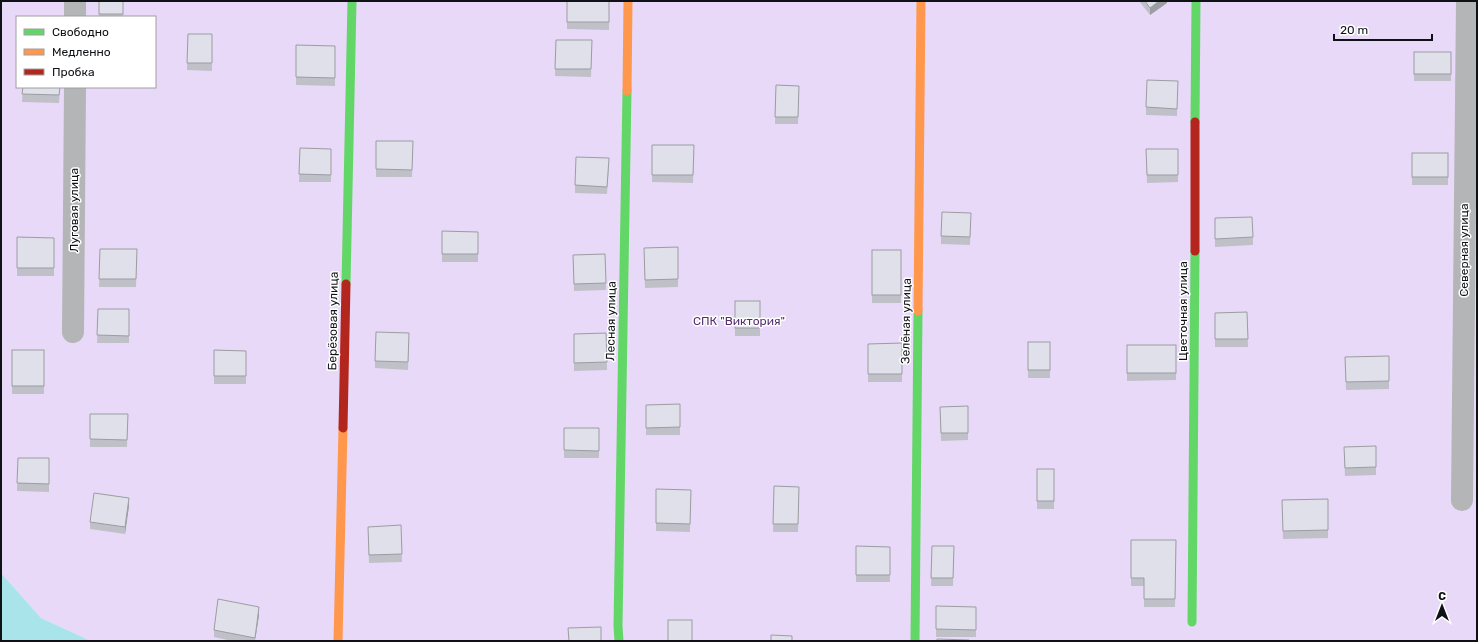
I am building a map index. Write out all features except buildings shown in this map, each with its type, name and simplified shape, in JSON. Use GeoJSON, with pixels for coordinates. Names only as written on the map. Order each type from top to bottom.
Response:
{"type":"FeatureCollection","features":[{"type":"Feature","properties":{"kind":"street"},"geometry":{"type":"LineString","coordinates":[[75,1],[75,16]]}},
{"type":"Feature","properties":{"kind":"street","name":"Берёзовая улица"},"geometry":{"type":"LineString","coordinates":[[338,641],[352,1]]}},
{"type":"Feature","properties":{"kind":"street","name":"Лесная улица"},"geometry":{"type":"LineString","coordinates":[[619,641],[618,626],[628,1]]}},
{"type":"Feature","properties":{"kind":"street","name":"Зелёная улица"},"geometry":{"type":"LineString","coordinates":[[915,641],[921,1]]}},
{"type":"Feature","properties":{"kind":"street","name":"Цветочная улица"},"geometry":{"type":"LineString","coordinates":[[1192,622],[1196,1]]}},
{"type":"Feature","properties":{"kind":"street","name":"Северная улица"},"geometry":{"type":"LineString","coordinates":[[1462,500],[1466,1]]}},
{"type":"Feature","properties":{"kind":"street","name":"Луговая улица"},"geometry":{"type":"LineString","coordinates":[[73,332],[75,88]]}},
{"type":"Feature","properties":{"kind":"green space","name":"СПК \"Виктория\""},"geometry":{"type":"Polygon","coordinates":[[[1,1],[1477,1],[1477,641],[91,641],[41,618],[1,573],[1,1]]]}},
{"type":"Feature","properties":{"kind":"water"},"geometry":{"type":"Polygon","coordinates":[[[1,573],[41,618],[91,641],[1,641],[1,573]]]}},
{"type":"Feature","properties":{"kind":"traffic: fast"},"geometry":{"type":"LineString","coordinates":[[346,284],[352,1]]}},
{"type":"Feature","properties":{"kind":"traffic: fast"},"geometry":{"type":"LineString","coordinates":[[1195,122],[1196,1]]}},
{"type":"Feature","properties":{"kind":"traffic: fast"},"geometry":{"type":"LineString","coordinates":[[619,641],[618,626],[627,91]]}},
{"type":"Feature","properties":{"kind":"traffic: fast"},"geometry":{"type":"LineString","coordinates":[[1192,622],[1195,251]]}},
{"type":"Feature","properties":{"kind":"traffic: fast"},"geometry":{"type":"LineString","coordinates":[[915,641],[918,311]]}},
{"type":"Feature","properties":{"kind":"traffic: slow"},"geometry":{"type":"LineString","coordinates":[[627,91],[628,1]]}},
{"type":"Feature","properties":{"kind":"traffic: slow"},"geometry":{"type":"LineString","coordinates":[[918,311],[921,1]]}},
{"type":"Feature","properties":{"kind":"traffic: slow"},"geometry":{"type":"LineString","coordinates":[[338,641],[343,428]]}},
{"type":"Feature","properties":{"kind":"traffic: jam"},"geometry":{"type":"LineString","coordinates":[[1195,122],[1195,251]]}},
{"type":"Feature","properties":{"kind":"traffic: jam"},"geometry":{"type":"LineString","coordinates":[[343,428],[346,284]]}}]}
